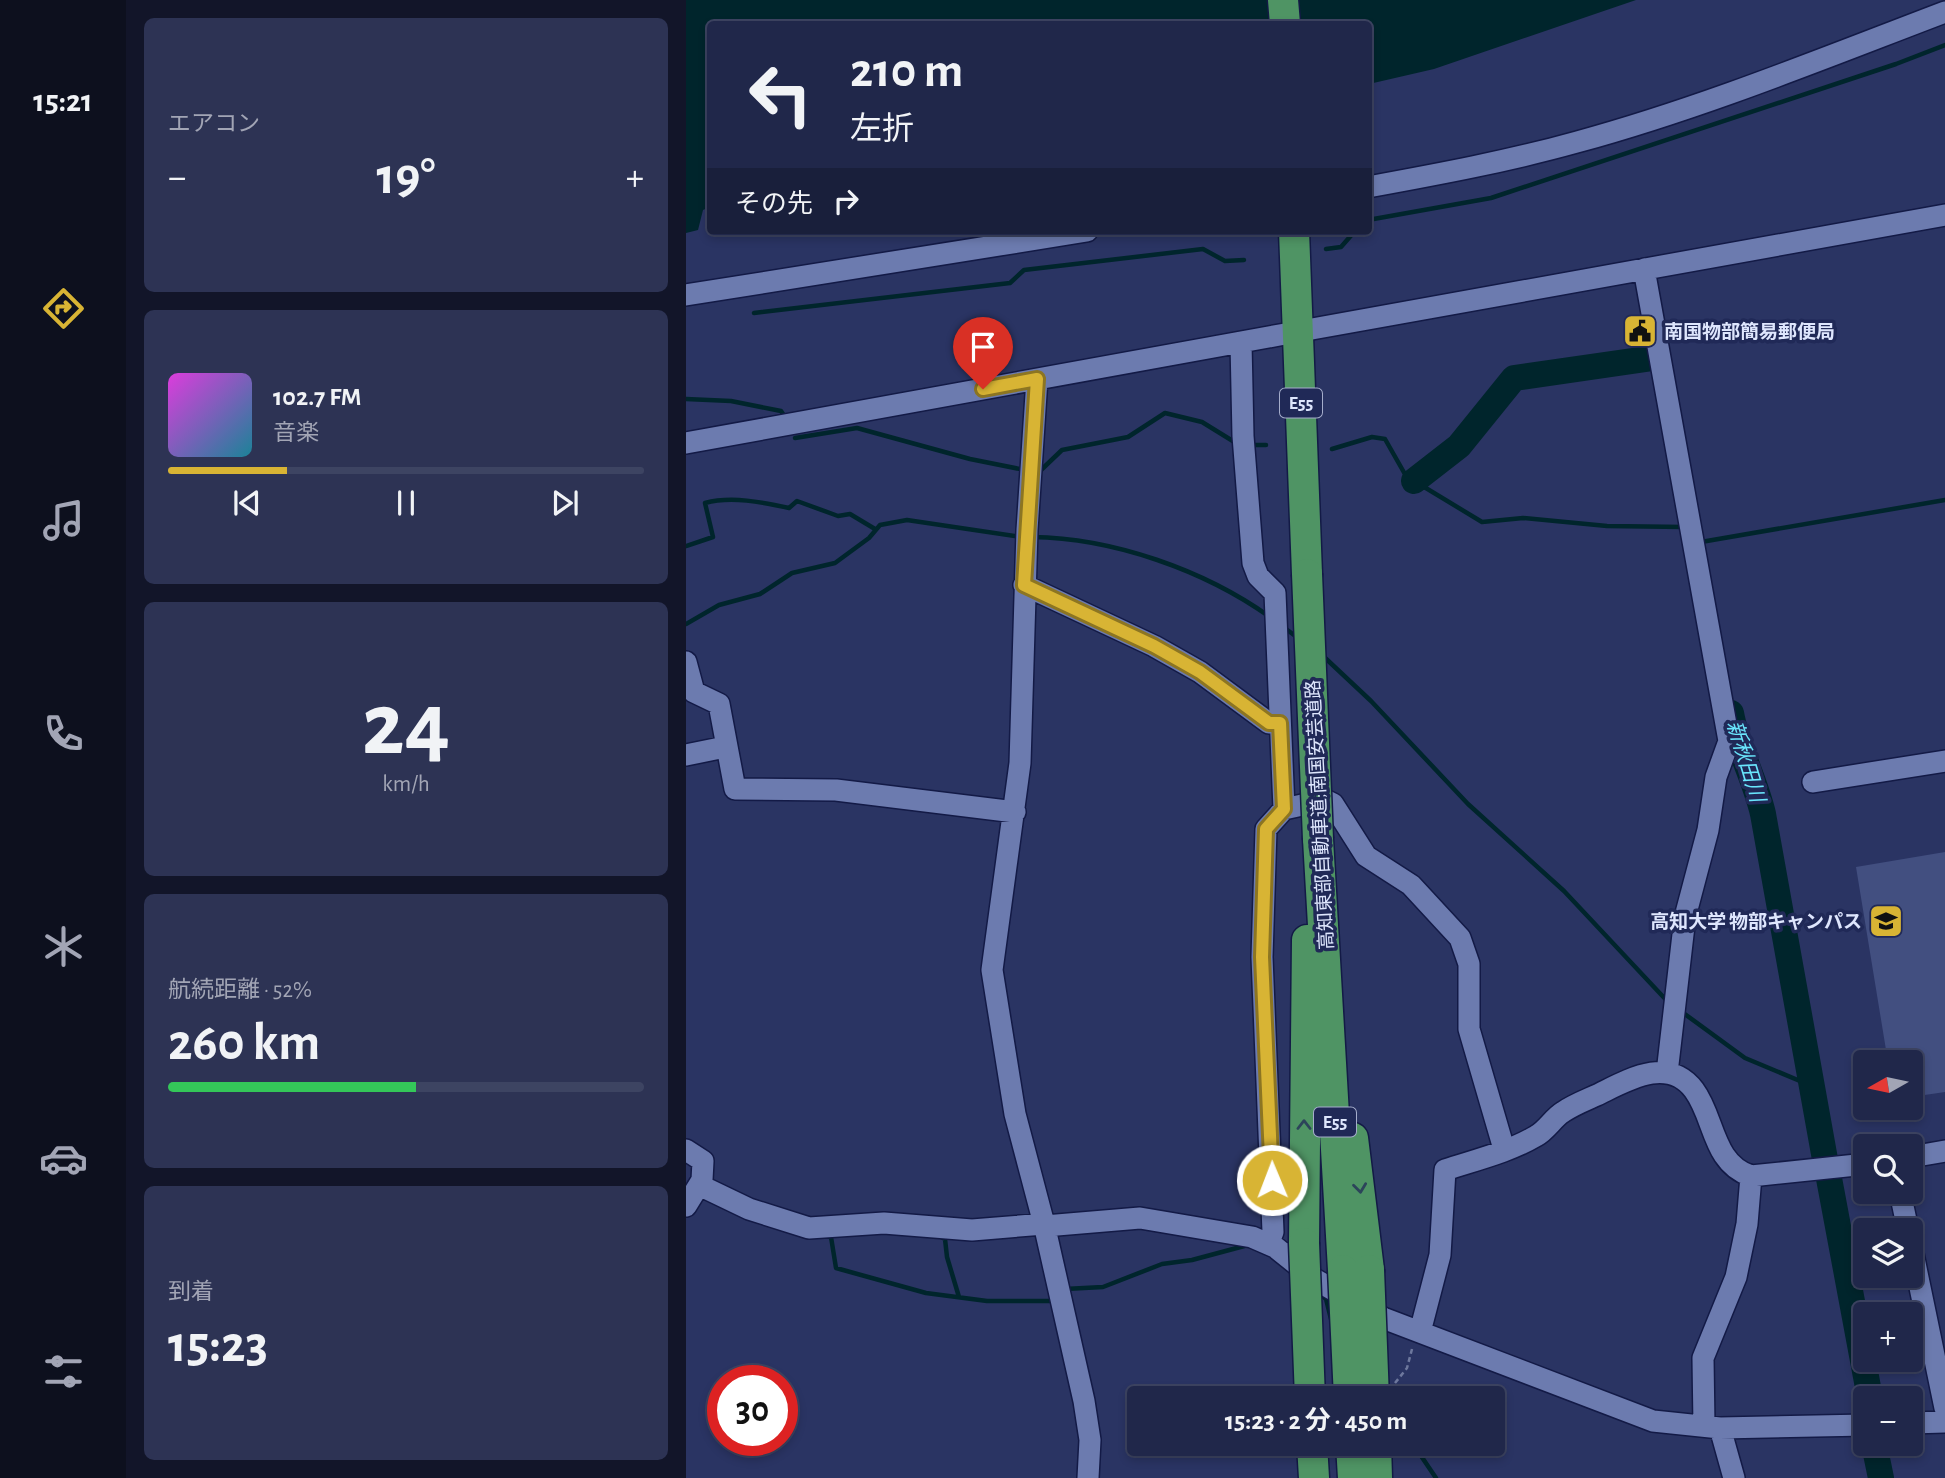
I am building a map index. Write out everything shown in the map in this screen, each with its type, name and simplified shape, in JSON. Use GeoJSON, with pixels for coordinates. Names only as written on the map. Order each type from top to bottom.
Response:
{"type":"FeatureCollection","features":[{"type":"Feature","properties":{"kind":"highway"},"geometry":{"type":"LineString","coordinates":[[1283,0],[1284,21]]}},
{"type":"Feature","properties":{"kind":"highway","name":"高知東部自動車道;南国安芸道路"},"geometry":{"type":"LineString","coordinates":[[1294,235],[1318,839],[1327,975],[1353,1134],[1356,1270]]}},
{"type":"Feature","properties":{"kind":"highway"},"geometry":{"type":"LineString","coordinates":[[1309,1386],[1297,1250],[1308,930],[1318,839]]}},
{"type":"Feature","properties":{"kind":"highway"},"geometry":{"type":"LineString","coordinates":[[1356,1270],[1380,1386]]}},
{"type":"Feature","properties":{"kind":"highway"},"geometry":{"type":"LineString","coordinates":[[1350,1386],[1356,1270]]}},
{"type":"Feature","properties":{"kind":"highway"},"geometry":{"type":"LineString","coordinates":[[1313,1456],[1314,1478]]}},
{"type":"Feature","properties":{"kind":"highway"},"geometry":{"type":"LineString","coordinates":[[1352,1456],[1353,1478]]}},
{"type":"Feature","properties":{"kind":"highway"},"geometry":{"type":"LineString","coordinates":[[1376,1456],[1377,1478]]}},
{"type":"Feature","properties":{"kind":"street"},"geometry":{"type":"LineString","coordinates":[[1372,186],[1485,165],[1578,142],[1778,75],[1945,12]]}},
{"type":"Feature","properties":{"kind":"street"},"geometry":{"type":"LineString","coordinates":[[1312,329],[1945,215]]}},
{"type":"Feature","properties":{"kind":"street"},"geometry":{"type":"LineString","coordinates":[[686,295],[1062,235]]}},
{"type":"Feature","properties":{"kind":"street"},"geometry":{"type":"LineString","coordinates":[[1644,269],[1729,741],[1713,788],[1708,830],[1685,917],[1667,1073]]}},
{"type":"Feature","properties":{"kind":"street"},"geometry":{"type":"LineString","coordinates":[[686,443],[1285,334]]}},
{"type":"Feature","properties":{"kind":"street"},"geometry":{"type":"LineString","coordinates":[[1241,343],[1243,436],[1253,563],[1258,576],[1275,593],[1284,809]]}},
{"type":"Feature","properties":{"kind":"street"},"geometry":{"type":"LineString","coordinates":[[1037,379],[1024,585],[1020,763],[992,970],[1015,1114],[1045,1225],[1084,1401],[1090,1440],[1088,1478]]}},
{"type":"Feature","properties":{"kind":"street"},"geometry":{"type":"LineString","coordinates":[[1024,585],[1154,646],[1200,672],[1269,723],[1280,723]]}},
{"type":"Feature","properties":{"kind":"street"},"geometry":{"type":"LineString","coordinates":[[686,662],[694,692],[719,704],[735,789],[836,790],[1015,812]]}},
{"type":"Feature","properties":{"kind":"street"},"geometry":{"type":"LineString","coordinates":[[686,755],[725,747]]}},
{"type":"Feature","properties":{"kind":"street"},"geometry":{"type":"LineString","coordinates":[[1813,782],[1945,761]]}},
{"type":"Feature","properties":{"kind":"street"},"geometry":{"type":"LineString","coordinates":[[1268,1244],[1273,1232],[1262,957],[1266,829],[1284,809],[1325,800],[1333,804],[1366,856],[1411,885],[1460,938],[1469,964],[1469,1029],[1504,1149]]}},
{"type":"Feature","properties":{"kind":"street"},"geometry":{"type":"LineString","coordinates":[[1419,1331],[1440,1255],[1445,1170],[1537,1136],[1562,1112],[1637,1076],[1667,1073],[1681,1078],[1695,1091],[1719,1148],[1735,1166],[1751,1176],[1853,1165]]}},
{"type":"Feature","properties":{"kind":"street"},"geometry":{"type":"LineString","coordinates":[[686,1150],[703,1161],[699,1185],[686,1206]]}},
{"type":"Feature","properties":{"kind":"street"},"geometry":{"type":"LineString","coordinates":[[1923,1155],[1945,1151]]}},
{"type":"Feature","properties":{"kind":"street"},"geometry":{"type":"LineString","coordinates":[[1734,1478],[1712,1427],[1703,1358],[1736,1277],[1747,1224],[1751,1176]]}},
{"type":"Feature","properties":{"kind":"street"},"geometry":{"type":"LineString","coordinates":[[699,1185],[749,1209],[809,1228],[884,1223],[972,1230],[1140,1218],[1251,1237],[1268,1244],[1297,1250],[1315,1279],[1383,1318],[1653,1421],[1712,1427],[1853,1425]]}},
{"type":"Feature","properties":{"kind":"street"},"geometry":{"type":"LineString","coordinates":[[1297,1250],[1298,1386]]}},
{"type":"Feature","properties":{"kind":"street"},"geometry":{"type":"LineString","coordinates":[[1920,1288],[1945,1408]]}},
{"type":"Feature","properties":{"kind":"street"},"geometry":{"type":"LineString","coordinates":[[1382,1386],[1383,1318]]}},
{"type":"Feature","properties":{"kind":"street"},"geometry":{"type":"LineString","coordinates":[[1923,1423],[1945,1422]]}},
{"type":"Feature","properties":{"kind":"street"},"geometry":{"type":"LineString","coordinates":[[1301,1456],[1302,1478]]}},
{"type":"Feature","properties":{"kind":"street"},"geometry":{"type":"LineString","coordinates":[[1389,1456],[1390,1478]]}},
{"type":"Feature","properties":{"kind":"path"},"geometry":{"type":"LineString","coordinates":[[1390,1386],[1407,1368],[1419,1331]]}},
{"type":"Feature","properties":{"kind":"shaded area"},"geometry":{"type":"Polygon","coordinates":[[[686,0],[1636,0],[1434,69],[1372,83],[1372,21],[707,21],[707,208],[703,210],[698,230],[686,233],[686,0]]]}},
{"type":"Feature","properties":{"kind":"building"},"geometry":{"type":"Polygon","coordinates":[[[1945,852],[1945,1092],[1923,1095],[1923,1050],[1886,1050],[1856,867],[1945,852]]]}},
{"type":"Feature","properties":{"kind":"waterway"},"geometry":{"type":"LineString","coordinates":[[1372,219],[1491,198],[1896,64],[1945,45]]}},
{"type":"Feature","properties":{"kind":"waterway"},"geometry":{"type":"LineString","coordinates":[[1326,249],[1341,247],[1352,235]]}},
{"type":"Feature","properties":{"kind":"waterway"},"geometry":{"type":"LineString","coordinates":[[754,313],[1010,283],[1024,270],[1203,249],[1225,261],[1244,260]]}},
{"type":"Feature","properties":{"kind":"waterway","name":"新秋田川"},"geometry":{"type":"LineString","coordinates":[[1414,481],[1459,446],[1514,378],[1653,358]]}},
{"type":"Feature","properties":{"kind":"waterway"},"geometry":{"type":"LineString","coordinates":[[686,399],[731,401],[781,411],[783,414]]}},
{"type":"Feature","properties":{"kind":"waterway"},"geometry":{"type":"LineString","coordinates":[[1040,471],[1062,450],[1128,437],[1165,413],[1202,422],[1236,443]]}},
{"type":"Feature","properties":{"kind":"waterway"},"geometry":{"type":"LineString","coordinates":[[795,438],[857,428],[970,459],[1025,470]]}},
{"type":"Feature","properties":{"kind":"waterway"},"geometry":{"type":"LineString","coordinates":[[1332,449],[1372,437],[1385,439],[1406,476],[1482,522],[1523,518],[1607,526],[1684,527]]}},
{"type":"Feature","properties":{"kind":"waterway"},"geometry":{"type":"LineString","coordinates":[[1248,445],[1266,445]]}},
{"type":"Feature","properties":{"kind":"waterway"},"geometry":{"type":"LineString","coordinates":[[686,546],[713,537],[705,503],[725,500],[789,508],[797,501],[838,516],[850,514],[875,529]]}},
{"type":"Feature","properties":{"kind":"waterway"},"geometry":{"type":"LineString","coordinates":[[1701,542],[1945,500]]}},
{"type":"Feature","properties":{"kind":"waterway"},"geometry":{"type":"LineString","coordinates":[[686,624],[719,605],[760,594],[792,573],[835,563],[869,538],[880,525],[907,520],[1021,537]]}},
{"type":"Feature","properties":{"kind":"waterway"},"geometry":{"type":"LineString","coordinates":[[1032,537],[1094,543],[1157,560],[1216,585],[1270,617]]}},
{"type":"Feature","properties":{"kind":"waterway"},"geometry":{"type":"LineString","coordinates":[[1282,626],[1298,638]]}},
{"type":"Feature","properties":{"kind":"waterway"},"geometry":{"type":"LineString","coordinates":[[1322,655],[1371,701],[1468,804],[1564,891],[1669,1003]]}},
{"type":"Feature","properties":{"kind":"waterway","name":"新秋田川"},"geometry":{"type":"LineString","coordinates":[[1731,713],[1737,739],[1763,814],[1826,1165]]}},
{"type":"Feature","properties":{"kind":"waterway"},"geometry":{"type":"LineString","coordinates":[[1682,1012],[1745,1058],[1812,1086]]}},
{"type":"Feature","properties":{"kind":"waterway","name":"新秋田川"},"geometry":{"type":"LineString","coordinates":[[1828,1173],[1868,1386]]}},
{"type":"Feature","properties":{"kind":"waterway"},"geometry":{"type":"LineString","coordinates":[[825,1236],[831,1237],[836,1268],[926,1293],[987,1301],[1056,1301]]}},
{"type":"Feature","properties":{"kind":"waterway"},"geometry":{"type":"LineString","coordinates":[[939,1236],[945,1239],[947,1257],[959,1297]]}},
{"type":"Feature","properties":{"kind":"waterway"},"geometry":{"type":"LineString","coordinates":[[1065,1289],[1103,1287],[1162,1264],[1192,1260],[1248,1245]]}},
{"type":"Feature","properties":{"kind":"waterway"},"geometry":{"type":"LineString","coordinates":[[1320,1294],[1326,1299],[1333,1327]]}},
{"type":"Feature","properties":{"kind":"waterway"},"geometry":{"type":"LineString","coordinates":[[1421,1456],[1436,1478]]}},
{"type":"Feature","properties":{"kind":"waterway","name":"新秋田川"},"geometry":{"type":"LineString","coordinates":[[1876,1456],[1881,1478]]}},
{"type":"Feature","properties":{"kind":"place","name":"南国物部簡易郵便局"},"geometry":{"type":"Point","coordinates":[1640,331]}},
{"type":"Feature","properties":{"kind":"place","name":"高知大学 物部キャンパス"},"geometry":{"type":"Point","coordinates":[1886,921]}},
{"type":"Feature","properties":{"kind":"route"},"geometry":{"type":"LineString","coordinates":[[983,389],[1037,379],[1024,585],[1072,605],[1154,646],[1200,672],[1269,723],[1280,723],[1284,809],[1266,829],[1262,957],[1269,1058],[1272,1180]]}}]}
